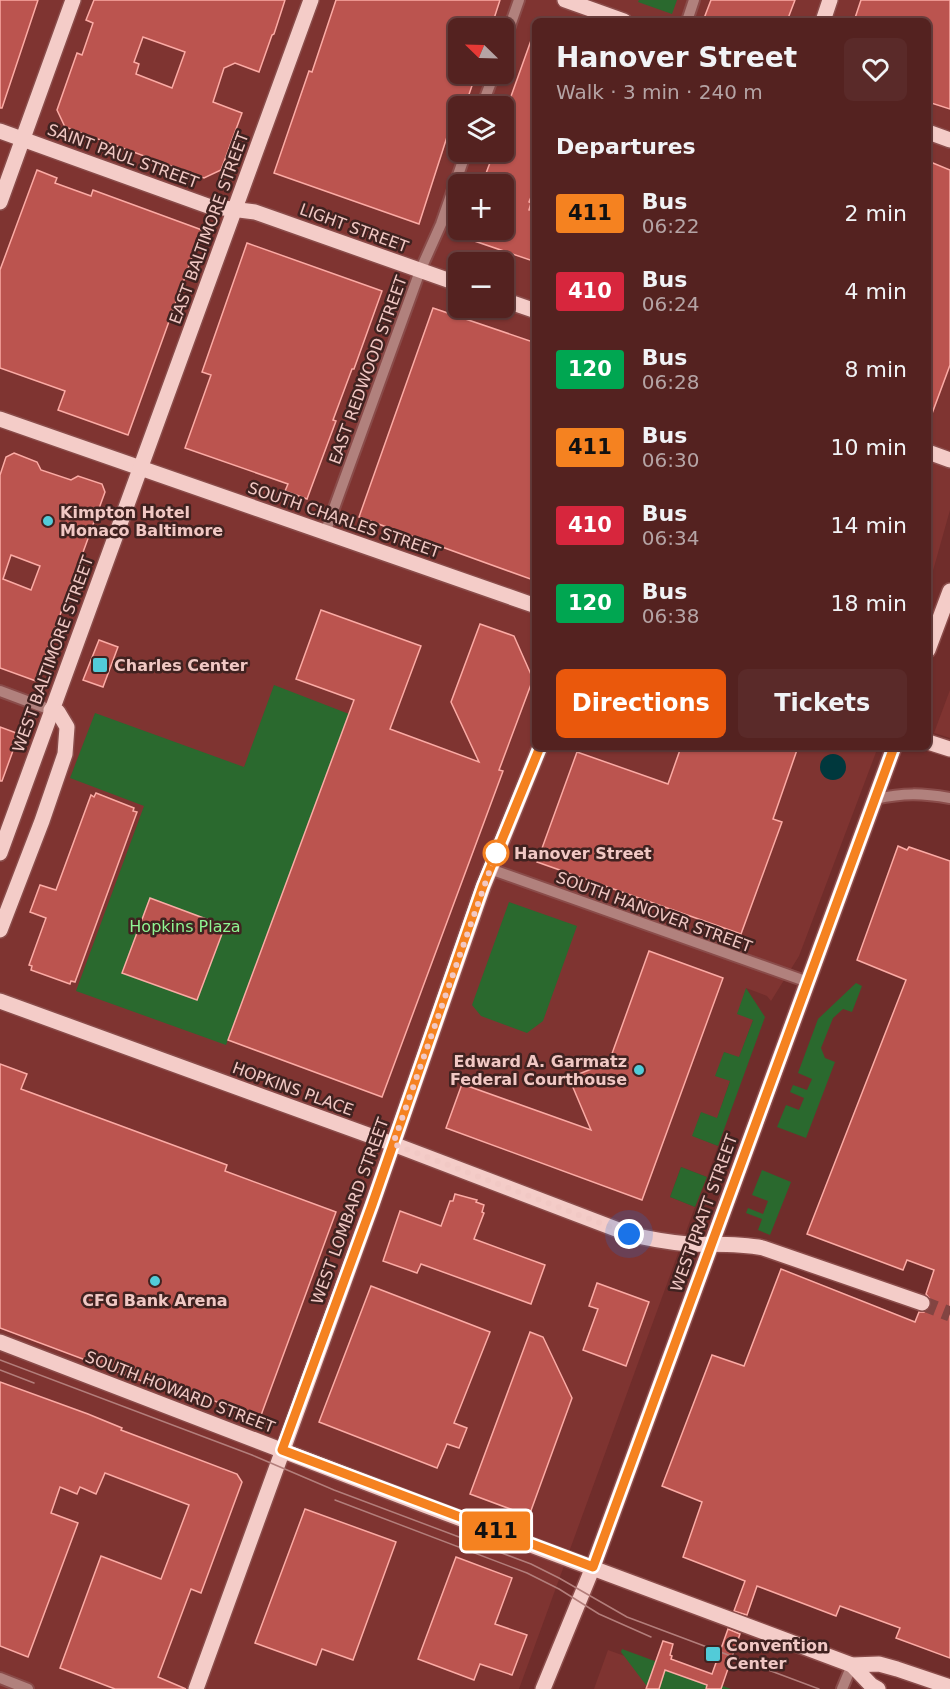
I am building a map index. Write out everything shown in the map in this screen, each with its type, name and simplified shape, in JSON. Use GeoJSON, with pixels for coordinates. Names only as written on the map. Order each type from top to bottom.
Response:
{"type":"FeatureCollection","features":[{"type":"Feature","properties":{"kind":"main road"},"geometry":{"type":"LineString","coordinates":[[0,202],[73,0]]}},
{"type":"Feature","properties":{"kind":"main road","name":"EAST BALTIMORE STREET"},"geometry":{"type":"LineString","coordinates":[[141,469],[311,0]]}},
{"type":"Feature","properties":{"kind":"main road"},"geometry":{"type":"LineString","coordinates":[[565,0],[616,18]]}},
{"type":"Feature","properties":{"kind":"main road"},"geometry":{"type":"LineString","coordinates":[[824,18],[830,0]]}},
{"type":"Feature","properties":{"kind":"main road","name":"SAINT PAUL STREET"},"geometry":{"type":"LineString","coordinates":[[0,131],[208,206],[235,209]]}},
{"type":"Feature","properties":{"kind":"main road"},"geometry":{"type":"LineString","coordinates":[[931,133],[950,140]]}},
{"type":"Feature","properties":{"kind":"main road","name":"LIGHT STREET"},"geometry":{"type":"LineString","coordinates":[[235,209],[255,212],[448,280]]}},
{"type":"Feature","properties":{"kind":"main road"},"geometry":{"type":"LineString","coordinates":[[514,303],[532,310]]}},
{"type":"Feature","properties":{"kind":"main road","name":"SOUTH CHARLES STREET"},"geometry":{"type":"LineString","coordinates":[[0,419],[532,605]]}},
{"type":"Feature","properties":{"kind":"main road"},"geometry":{"type":"LineString","coordinates":[[931,453],[950,460]]}},
{"type":"Feature","properties":{"kind":"main road","name":"WEST BALTIMORE STREET"},"geometry":{"type":"LineString","coordinates":[[0,853],[141,469]]}},
{"type":"Feature","properties":{"kind":"main road"},"geometry":{"type":"LineString","coordinates":[[931,642],[950,591]]}},
{"type":"Feature","properties":{"kind":"main road"},"geometry":{"type":"LineString","coordinates":[[0,930],[42,822],[65,754],[67,727],[58,712],[51,710]]}},
{"type":"Feature","properties":{"kind":"main road"},"geometry":{"type":"LineString","coordinates":[[931,743],[950,749]]}},
{"type":"Feature","properties":{"kind":"main road","name":"WEST LOMBARD STREET"},"geometry":{"type":"LineString","coordinates":[[196,1689],[490,869],[539,750]]}},
{"type":"Feature","properties":{"kind":"main road","name":"WEST PRATT STREET"},"geometry":{"type":"LineString","coordinates":[[543,1689],[593,1567],[893,750]]}},
{"type":"Feature","properties":{"kind":"main road","name":"HOPKINS PLACE"},"geometry":{"type":"LineString","coordinates":[[0,1001],[393,1144],[629,1234],[662,1241],[712,1245],[739,1244],[780,1252],[922,1303]]}},
{"type":"Feature","properties":{"kind":"main road","name":"SOUTH HOWARD STREET"},"geometry":{"type":"LineString","coordinates":[[0,1342],[852,1665],[879,1664],[950,1688]]}},
{"type":"Feature","properties":{"kind":"main road","name":"SOUTH HOWARD STREET"},"geometry":{"type":"LineString","coordinates":[[852,1665],[871,1685],[878,1689]]}},
{"type":"Feature","properties":{"kind":"street"},"geometry":{"type":"LineString","coordinates":[[513,18],[519,0]]}},
{"type":"Feature","properties":{"kind":"street"},"geometry":{"type":"LineString","coordinates":[[688,18],[694,0]]}},
{"type":"Feature","properties":{"kind":"street","name":"EAST REDWOOD STREET"},"geometry":{"type":"LineString","coordinates":[[325,533],[420,271],[441,224],[463,162]]}},
{"type":"Feature","properties":{"kind":"street"},"geometry":{"type":"LineString","coordinates":[[0,691],[51,710]]}},
{"type":"Feature","properties":{"kind":"street"},"geometry":{"type":"LineString","coordinates":[[875,799],[920,793],[950,798]]}},
{"type":"Feature","properties":{"kind":"street","name":"SOUTH HANOVER STREET"},"geometry":{"type":"LineString","coordinates":[[490,869],[808,982]]}},
{"type":"Feature","properties":{"kind":"street"},"geometry":{"type":"LineString","coordinates":[[842,1689],[852,1665]]}},
{"type":"Feature","properties":{"kind":"street"},"geometry":{"type":"LineString","coordinates":[[0,1678],[28,1689]]}},
{"type":"Feature","properties":{"kind":"shaded area"},"geometry":{"type":"Polygon","coordinates":[[[0,0],[950,0],[950,510],[931,578],[931,18],[532,18],[532,750],[877,750],[799,956],[771,1001],[767,996],[746,988],[753,1020],[739,1058],[724,1052],[730,1081],[717,1119],[701,1113],[693,1136],[718,1146],[707,1177],[681,1167],[670,1197],[695,1207],[519,1689],[0,1689],[0,0]]]}},
{"type":"Feature","properties":{"kind":"shaded area"},"geometry":{"type":"Polygon","coordinates":[[[950,690],[950,738],[934,733],[950,690]]]}},
{"type":"Feature","properties":{"kind":"shaded area"},"geometry":{"type":"Polygon","coordinates":[[[608,1650],[716,1689],[594,1689],[608,1650]]]}},
{"type":"Feature","properties":{"kind":"green space"},"geometry":{"type":"Polygon","coordinates":[[[639,0],[677,0],[672,14],[638,2],[639,0]]]}},
{"type":"Feature","properties":{"kind":"green space","name":"Hopkins Plaza"},"geometry":{"type":"Polygon","coordinates":[[[274,685],[349,714],[226,1045],[76,991],[144,806],[70,778],[95,713],[244,767],[274,685]]]}},
{"type":"Feature","properties":{"kind":"green space"},"geometry":{"type":"Polygon","coordinates":[[[509,902],[577,926],[543,1021],[527,1033],[481,1016],[472,1005],[509,902]]]}},
{"type":"Feature","properties":{"kind":"green space"},"geometry":{"type":"Polygon","coordinates":[[[856,983],[862,986],[852,1012],[843,1009],[833,1018],[821,1048],[825,1058],[835,1062],[806,1138],[777,1127],[786,1105],[799,1110],[804,1098],[790,1092],[793,1085],[807,1090],[812,1079],[798,1073],[818,1019],[856,983]]]}},
{"type":"Feature","properties":{"kind":"green space"},"geometry":{"type":"Polygon","coordinates":[[[746,988],[765,1017],[718,1146],[692,1136],[701,1112],[717,1118],[730,1081],[715,1076],[724,1052],[739,1057],[753,1020],[737,1014],[746,988]]]}},
{"type":"Feature","properties":{"kind":"green space"},"geometry":{"type":"Polygon","coordinates":[[[681,1167],[707,1177],[695,1207],[670,1197],[681,1167]]]}},
{"type":"Feature","properties":{"kind":"green space"},"geometry":{"type":"Polygon","coordinates":[[[762,1170],[791,1182],[770,1235],[758,1230],[762,1219],[746,1213],[748,1208],[763,1214],[768,1201],[752,1195],[762,1170]]]}},
{"type":"Feature","properties":{"kind":"green space"},"geometry":{"type":"Polygon","coordinates":[[[622,1649],[731,1689],[649,1689],[621,1652],[622,1649]]]}},
{"type":"Feature","properties":{"kind":"water"},"geometry":{"type":"Polygon","coordinates":[[[833,754],[842,758],[846,767],[842,776],[833,780],[824,776],[820,767],[824,758],[833,754]]]}},
{"type":"Feature","properties":{"kind":"building"},"geometry":{"type":"Polygon","coordinates":[[[0,0],[38,0],[2,108],[0,108],[0,0]]]}},
{"type":"Feature","properties":{"kind":"building"},"geometry":{"type":"Polygon","coordinates":[[[94,0],[285,0],[259,72],[235,63],[224,68],[213,102],[242,113],[221,170],[204,178],[65,127],[57,110],[77,53],[82,55],[93,23],[86,20],[94,0]],[[143,37],[134,62],[139,64],[136,74],[172,88],[185,52],[143,37]]]}},
{"type":"Feature","properties":{"kind":"building"},"geometry":{"type":"Polygon","coordinates":[[[336,0],[500,0],[494,18],[448,18],[448,84],[473,84],[468,96],[448,96],[448,134],[419,224],[274,173],[309,71],[312,72],[336,0]]]}},
{"type":"Feature","properties":{"kind":"building"},"geometry":{"type":"Polygon","coordinates":[[[711,0],[795,0],[788,18],[704,18],[711,0]]]}},
{"type":"Feature","properties":{"kind":"building"},"geometry":{"type":"Polygon","coordinates":[[[861,0],[950,0],[950,109],[931,103],[931,18],[855,18],[861,0]]]}},
{"type":"Feature","properties":{"kind":"building"},"geometry":{"type":"Polygon","coordinates":[[[532,38],[532,195],[529,210],[532,210],[532,261],[514,254],[514,252],[507,252],[471,240],[514,240],[514,174],[486,174],[490,162],[514,162],[514,96],[511,96],[532,38]]]}},
{"type":"Feature","properties":{"kind":"building"},"geometry":{"type":"Polygon","coordinates":[[[931,162],[950,170],[950,365],[931,416],[931,162]]]}},
{"type":"Feature","properties":{"kind":"building"},"geometry":{"type":"Polygon","coordinates":[[[37,170],[57,178],[55,183],[91,196],[93,190],[202,230],[128,435],[58,410],[65,391],[0,368],[0,270],[37,170]]]}},
{"type":"Feature","properties":{"kind":"building"},"geometry":{"type":"Polygon","coordinates":[[[247,243],[382,291],[333,420],[336,421],[307,499],[285,491],[288,484],[185,448],[211,375],[202,372],[247,243]]]}},
{"type":"Feature","properties":{"kind":"building"},"geometry":{"type":"Polygon","coordinates":[[[433,308],[448,313],[448,318],[462,318],[532,342],[532,580],[359,517],[433,308]]]}},
{"type":"Feature","properties":{"kind":"building","name":"Kimpton Hotel Monaco Baltimore"},"geometry":{"type":"Polygon","coordinates":[[[14,453],[37,462],[41,470],[71,480],[78,476],[102,484],[105,492],[36,681],[0,668],[0,475],[6,457],[14,453]],[[11,555],[3,579],[31,590],[40,566],[11,555]]]}},
{"type":"Feature","properties":{"kind":"building"},"geometry":{"type":"Polygon","coordinates":[[[321,610],[421,646],[390,729],[479,762],[451,702],[480,624],[514,636],[532,677],[499,770],[503,771],[382,1097],[228,1040],[354,700],[296,679],[321,610]]]}},
{"type":"Feature","properties":{"kind":"building"},"geometry":{"type":"Polygon","coordinates":[[[99,640],[118,647],[103,687],[83,680],[99,640]]]}},
{"type":"Feature","properties":{"kind":"building"},"geometry":{"type":"Polygon","coordinates":[[[0,727],[19,734],[2,781],[0,781],[0,727]]]}},
{"type":"Feature","properties":{"kind":"building"},"geometry":{"type":"Polygon","coordinates":[[[680,750],[797,750],[773,819],[782,822],[741,934],[537,862],[577,752],[668,784],[680,750]]]}},
{"type":"Feature","properties":{"kind":"building"},"geometry":{"type":"Polygon","coordinates":[[[96,793],[134,808],[133,811],[137,812],[75,982],[71,981],[70,984],[31,970],[32,966],[29,965],[46,918],[30,912],[40,885],[56,890],[91,795],[94,797],[96,793]]]}},
{"type":"Feature","properties":{"kind":"building"},"geometry":{"type":"Polygon","coordinates":[[[898,846],[907,850],[909,847],[950,861],[950,1658],[896,1638],[900,1628],[840,1606],[836,1616],[757,1586],[747,1615],[734,1611],[745,1581],[683,1557],[702,1502],[662,1486],[712,1355],[744,1366],[781,1269],[915,1322],[919,1312],[924,1312],[931,1307],[931,1301],[926,1294],[934,1270],[907,1260],[903,1270],[807,1234],[906,980],[857,960],[898,846]]]}},
{"type":"Feature","properties":{"kind":"building"},"geometry":{"type":"Polygon","coordinates":[[[150,898],[225,926],[197,1000],[122,973],[150,898]]]}},
{"type":"Feature","properties":{"kind":"building","name":"Edward A. Garmatz Federal Courthouse"},"geometry":{"type":"Polygon","coordinates":[[[649,951],[723,978],[642,1200],[446,1128],[462,1084],[591,1130],[569,1078],[609,1062],[649,951]]]}},
{"type":"Feature","properties":{"kind":"building","name":"CFG Bank Arena"},"geometry":{"type":"Polygon","coordinates":[[[0,1064],[27,1074],[21,1089],[227,1165],[225,1171],[336,1212],[260,1418],[150,1377],[147,1383],[0,1328],[0,1064]]]}},
{"type":"Feature","properties":{"kind":"building"},"geometry":{"type":"Polygon","coordinates":[[[455,1194],[477,1200],[476,1202],[484,1205],[482,1212],[484,1213],[474,1239],[545,1265],[531,1304],[421,1264],[417,1273],[383,1261],[400,1211],[441,1226],[455,1194]]]}},
{"type":"Feature","properties":{"kind":"building"},"geometry":{"type":"Polygon","coordinates":[[[597,1283],[649,1302],[626,1366],[583,1350],[598,1309],[589,1306],[597,1283]]]}},
{"type":"Feature","properties":{"kind":"building"},"geometry":{"type":"Polygon","coordinates":[[[371,1286],[490,1332],[454,1423],[467,1428],[459,1448],[447,1444],[437,1468],[319,1422],[371,1286]]]}},
{"type":"Feature","properties":{"kind":"building"},"geometry":{"type":"Polygon","coordinates":[[[530,1332],[543,1337],[572,1398],[529,1516],[470,1494],[530,1332]]]}},
{"type":"Feature","properties":{"kind":"building"},"geometry":{"type":"Polygon","coordinates":[[[0,1382],[88,1414],[122,1428],[121,1430],[237,1474],[242,1482],[201,1593],[191,1589],[158,1677],[186,1689],[115,1689],[60,1668],[101,1556],[161,1579],[189,1505],[105,1473],[96,1494],[80,1487],[77,1494],[60,1487],[51,1513],[78,1523],[28,1657],[0,1646],[0,1382]]]}},
{"type":"Feature","properties":{"kind":"building"},"geometry":{"type":"Polygon","coordinates":[[[305,1509],[396,1542],[353,1660],[322,1649],[316,1665],[255,1643],[305,1509]]]}},
{"type":"Feature","properties":{"kind":"building"},"geometry":{"type":"Polygon","coordinates":[[[456,1557],[512,1578],[495,1624],[527,1635],[512,1675],[480,1664],[474,1680],[418,1659],[456,1557]]]}},
{"type":"Feature","properties":{"kind":"building"},"geometry":{"type":"Polygon","coordinates":[[[728,1629],[740,1634],[721,1689],[706,1689],[707,1685],[665,1670],[659,1689],[646,1689],[663,1641],[673,1644],[671,1659],[712,1674],[728,1629]]]}},
{"type":"Feature","properties":{"kind":"tunnel"},"geometry":{"type":"LineString","coordinates":[[922,1303],[950,1314]]}},
{"type":"Feature","properties":{"kind":"tram line"},"geometry":{"type":"LineString","coordinates":[[0,1360],[531,1564],[627,1617],[819,1689]]}},
{"type":"Feature","properties":{"kind":"tram line"},"geometry":{"type":"LineString","coordinates":[[0,1370],[34,1383]]}},
{"type":"Feature","properties":{"kind":"tram line"},"geometry":{"type":"LineString","coordinates":[[335,1500],[527,1573],[559,1589],[599,1614],[651,1637]]}},
{"type":"Feature","properties":{"kind":"bus line","name":"411"},"geometry":{"type":"LineString","coordinates":[[539,750],[483,886],[372,1205],[282,1450],[593,1567],[893,750]]}},
{"type":"Feature","properties":{"kind":"place","name":"Kimpton Hotel Monaco Baltimore"},"geometry":{"type":"Point","coordinates":[48,521]}},
{"type":"Feature","properties":{"kind":"place","name":"Charles Center"},"geometry":{"type":"Point","coordinates":[100,665]}},
{"type":"Feature","properties":{"kind":"place","name":"Hanover Street"},"geometry":{"type":"Point","coordinates":[496,853]}},
{"type":"Feature","properties":{"kind":"place","name":"Edward A. Garmatz Federal Courthouse"},"geometry":{"type":"Point","coordinates":[639,1070]}},
{"type":"Feature","properties":{"kind":"place","name":"CFG Bank Arena"},"geometry":{"type":"Point","coordinates":[155,1281]}},
{"type":"Feature","properties":{"kind":"place","name":"Convention Center"},"geometry":{"type":"Point","coordinates":[713,1654]}},
{"type":"Feature","properties":{"kind":"route"},"geometry":{"type":"LineString","coordinates":[[496,853],[393,1144],[629,1234]]}}]}
